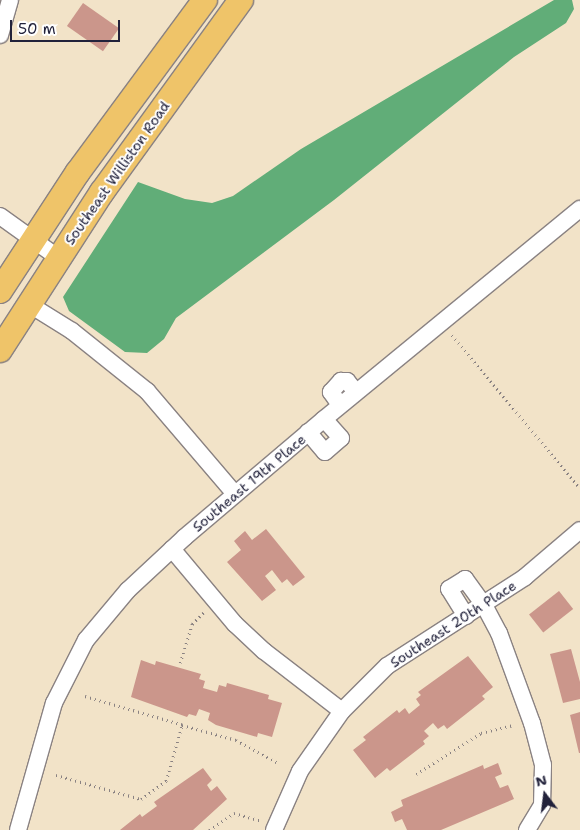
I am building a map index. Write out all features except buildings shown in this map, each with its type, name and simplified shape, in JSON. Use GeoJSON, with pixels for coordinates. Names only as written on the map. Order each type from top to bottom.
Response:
{"type":"FeatureCollection","features":[{"type":"Feature","properties":{"kind":"highway"},"geometry":{"type":"LineString","coordinates":[[0,291],[32,239],[205,0]]}},
{"type":"Feature","properties":{"kind":"highway","name":"Southeast Williston Road"},"geometry":{"type":"LineString","coordinates":[[0,350],[57,257],[237,2]]}},
{"type":"Feature","properties":{"kind":"street"},"geometry":{"type":"LineString","coordinates":[[0,35],[10,0]]}},
{"type":"Feature","properties":{"kind":"street"},"geometry":{"type":"LineString","coordinates":[[0,216],[57,257]]}},
{"type":"Feature","properties":{"kind":"street","name":"Southeast 19th Place"},"geometry":{"type":"LineString","coordinates":[[18,830],[54,704],[86,640],[128,590],[235,494],[340,405],[577,218]]}},
{"type":"Feature","properties":{"kind":"street"},"geometry":{"type":"LineString","coordinates":[[27,304],[72,331],[147,391],[235,494]]}},
{"type":"Feature","properties":{"kind":"street"},"geometry":{"type":"LineString","coordinates":[[308,432],[325,452],[341,438],[324,419]]}},
{"type":"Feature","properties":{"kind":"street","name":"Southeast 20th Place"},"geometry":{"type":"LineString","coordinates":[[271,827],[300,771],[342,711],[387,666],[525,577],[580,530]]}},
{"type":"Feature","properties":{"kind":"street"},"geometry":{"type":"LineString","coordinates":[[172,549],[235,624],[264,651],[342,711]]}},
{"type":"Feature","properties":{"kind":"street"},"geometry":{"type":"LineString","coordinates":[[466,616],[449,589],[465,579],[484,605],[515,673],[543,766],[542,805],[527,830]]}},
{"type":"Feature","properties":{"kind":"path"},"geometry":{"type":"LineString","coordinates":[[452,335],[580,488]]}},
{"type":"Feature","properties":{"kind":"path"},"geometry":{"type":"LineString","coordinates":[[180,663],[192,624],[200,615]]}},
{"type":"Feature","properties":{"kind":"path"},"geometry":{"type":"LineString","coordinates":[[82,696],[236,740],[278,763]]}},
{"type":"Feature","properties":{"kind":"path"},"geometry":{"type":"LineString","coordinates":[[56,775],[141,799],[166,781],[182,725]]}},
{"type":"Feature","properties":{"kind":"path"},"geometry":{"type":"LineString","coordinates":[[416,774],[481,733],[512,725]]}},
{"type":"Feature","properties":{"kind":"path"},"geometry":{"type":"LineString","coordinates":[[209,830],[234,813],[271,827]]}},
{"type":"Feature","properties":{"kind":"green space"},"geometry":{"type":"Polygon","coordinates":[[[554,0],[572,0],[574,9],[566,23],[514,57],[334,200],[176,318],[164,339],[147,353],[125,352],[69,311],[63,297],[138,182],[185,199],[212,203],[233,196],[301,149],[554,0]]]}}]}
